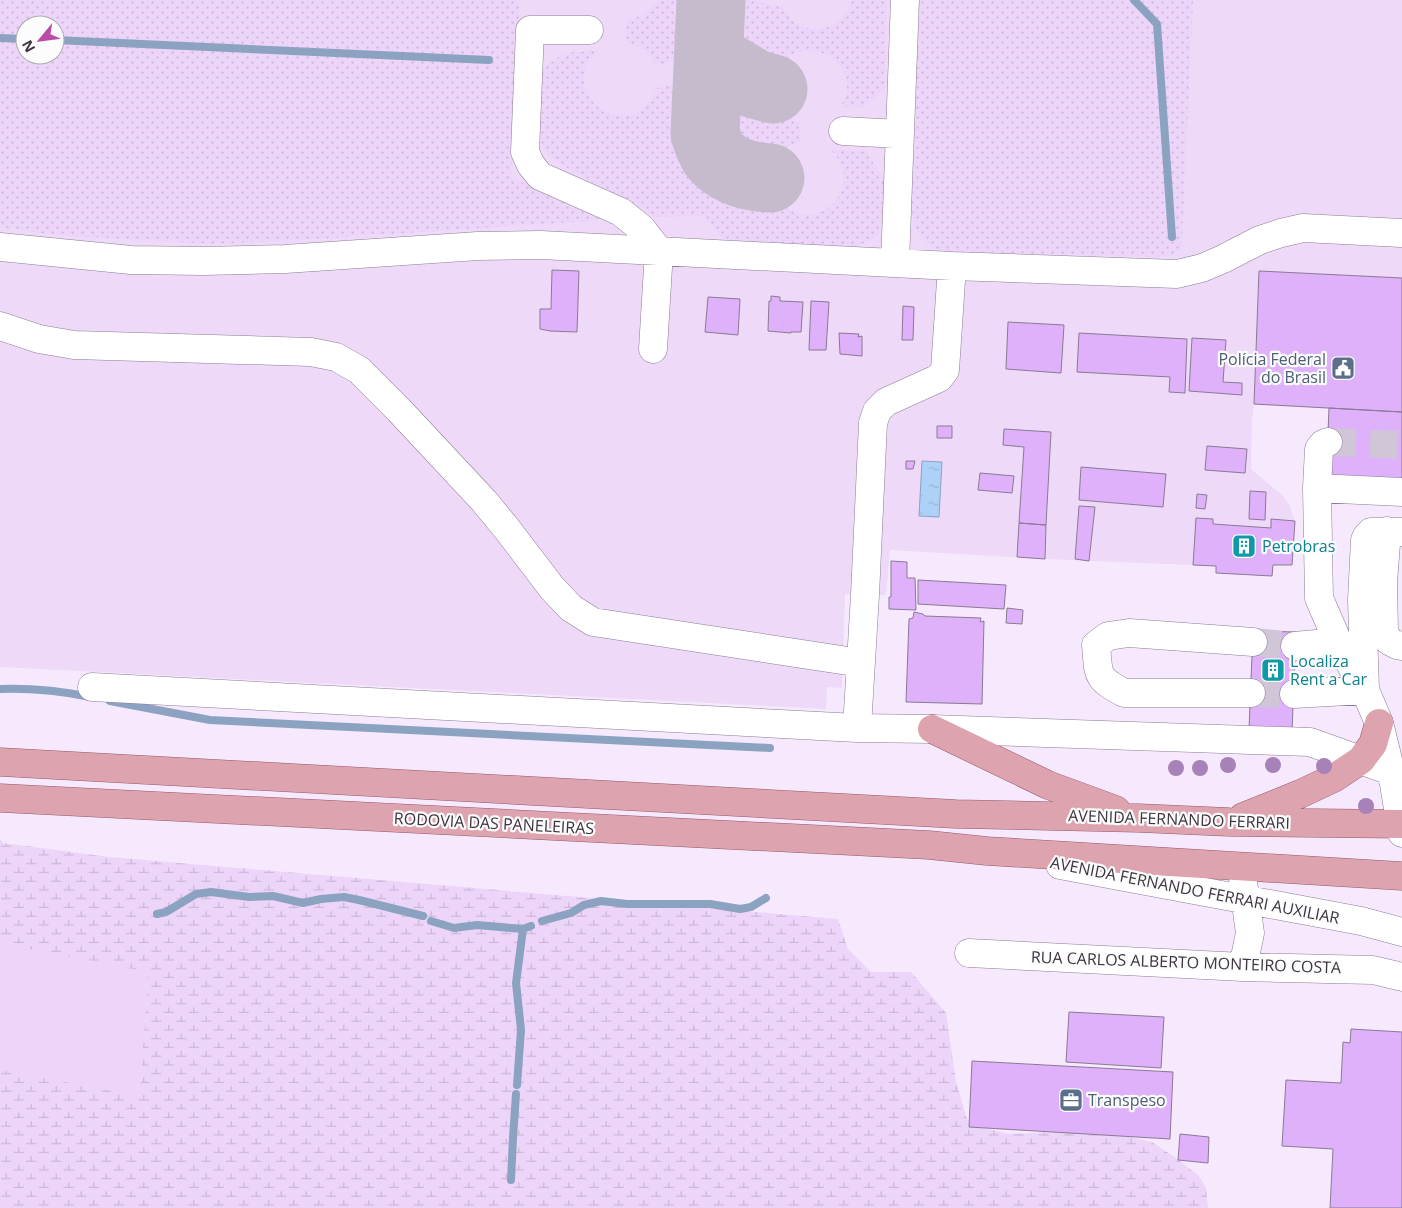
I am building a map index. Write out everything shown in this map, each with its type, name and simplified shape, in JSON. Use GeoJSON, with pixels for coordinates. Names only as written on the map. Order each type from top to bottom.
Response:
{"type":"FeatureCollection","features":[{"type":"Feature","properties":{"kind":"main road"},"geometry":{"type":"LineString","coordinates":[[1229,822],[1300,794],[1334,778],[1361,760],[1373,744],[1379,723]]}},
{"type":"Feature","properties":{"kind":"main road"},"geometry":{"type":"LineString","coordinates":[[932,729],[1048,785],[1138,818]]}},
{"type":"Feature","properties":{"kind":"main road","name":"RODOVIA DAS PANELEIRAS"},"geometry":{"type":"LineString","coordinates":[[0,762],[956,814]]}},
{"type":"Feature","properties":{"kind":"main road","name":"RODOVIA DAS PANELEIRAS"},"geometry":{"type":"LineString","coordinates":[[0,798],[929,845],[987,851]]}},
{"type":"Feature","properties":{"kind":"main road","name":"AVENIDA FERNANDO FERRARI"},"geometry":{"type":"LineString","coordinates":[[956,814],[1229,822],[1399,807]]}},
{"type":"Feature","properties":{"kind":"main road"},"geometry":{"type":"LineString","coordinates":[[987,851],[1402,876]]}},
{"type":"Feature","properties":{"kind":"street"},"geometry":{"type":"LineString","coordinates":[[895,264],[905,0]]}},
{"type":"Feature","properties":{"kind":"street"},"geometry":{"type":"LineString","coordinates":[[589,30],[530,30],[525,152],[530,165],[540,176],[621,212],[642,229],[659,251],[653,349]]}},
{"type":"Feature","properties":{"kind":"street"},"geometry":{"type":"LineString","coordinates":[[843,131],[900,134]]}},
{"type":"Feature","properties":{"kind":"street"},"geometry":{"type":"LineString","coordinates":[[0,247],[131,260],[203,261],[294,258],[478,246],[541,245],[895,264],[1177,274],[1202,268],[1281,232],[1303,228],[1402,233]]}},
{"type":"Feature","properties":{"kind":"street"},"geometry":{"type":"LineString","coordinates":[[857,728],[873,423],[877,411],[886,402],[939,378],[946,370],[952,266]]}},
{"type":"Feature","properties":{"kind":"street"},"geometry":{"type":"LineString","coordinates":[[0,326],[39,339],[74,345],[311,352],[336,357],[359,370],[399,410],[484,501],[552,588],[571,608],[594,622],[861,663]]}},
{"type":"Feature","properties":{"kind":"street"},"geometry":{"type":"LineString","coordinates":[[1328,442],[1319,449],[1317,488],[1319,598],[1338,642],[1365,690],[1379,723],[1399,807]]}},
{"type":"Feature","properties":{"kind":"street"},"geometry":{"type":"LineString","coordinates":[[1317,488],[1402,492]]}},
{"type":"Feature","properties":{"kind":"street"},"geometry":{"type":"LineString","coordinates":[[1365,690],[1362,600],[1365,540],[1371,532],[1394,532],[1393,582],[1384,632],[1389,641],[1402,646]]}},
{"type":"Feature","properties":{"kind":"street"},"geometry":{"type":"LineString","coordinates":[[1251,693],[1124,693],[1107,684],[1099,675],[1096,645],[1108,636],[1129,633],[1253,642]]}},
{"type":"Feature","properties":{"kind":"street"},"geometry":{"type":"LineString","coordinates":[[1295,646],[1338,642]]}},
{"type":"Feature","properties":{"kind":"street"},"geometry":{"type":"LineString","coordinates":[[92,686],[857,728],[1310,742],[1361,760],[1399,807]]}},
{"type":"Feature","properties":{"kind":"street"},"geometry":{"type":"LineString","coordinates":[[1294,694],[1365,690]]}},
{"type":"Feature","properties":{"kind":"street","name":"AVENIDA FERNANDO FERRARI AUXILIAR"},"geometry":{"type":"LineString","coordinates":[[987,851],[1400,928]]}},
{"type":"Feature","properties":{"kind":"street"},"geometry":{"type":"LineString","coordinates":[[1240,866],[1250,933],[1243,967]]}},
{"type":"Feature","properties":{"kind":"street"},"geometry":{"type":"LineString","coordinates":[[1374,970],[1400,928]]}},
{"type":"Feature","properties":{"kind":"street","name":"RUA CARLOS ALBERTO MONTEIRO COSTA"},"geometry":{"type":"LineString","coordinates":[[969,952],[1243,967],[1374,970],[1402,977]]}},
{"type":"Feature","properties":{"kind":"shaded area"},"geometry":{"type":"Polygon","coordinates":[[[0,0],[1402,0],[1402,412],[1254,405],[1251,469],[1283,496],[1289,504],[1295,521],[1292,565],[1273,565],[1272,576],[1216,573],[1216,566],[890,550],[886,595],[845,594],[842,688],[827,687],[826,709],[0,667],[0,0]]]}},
{"type":"Feature","properties":{"kind":"green space"},"geometry":{"type":"Polygon","coordinates":[[[0,0],[520,0],[511,177],[604,220],[213,244],[56,235],[0,227],[0,0]]]}},
{"type":"Feature","properties":{"kind":"green space"},"geometry":{"type":"Polygon","coordinates":[[[657,0],[706,0],[706,39],[683,57],[671,62],[655,65],[643,50],[626,42],[627,20],[644,13],[657,0]]]}},
{"type":"Feature","properties":{"kind":"green space"},"geometry":{"type":"Polygon","coordinates":[[[728,0],[756,0],[762,3],[782,6],[788,16],[797,24],[805,28],[814,29],[831,26],[838,22],[844,16],[852,0],[887,0],[885,89],[864,107],[841,107],[847,90],[844,74],[832,59],[815,51],[796,53],[787,58],[782,62],[774,78],[755,70],[738,58],[726,41],[728,0]]]}},
{"type":"Feature","properties":{"kind":"green space"},"geometry":{"type":"Polygon","coordinates":[[[918,0],[1193,0],[1182,240],[1179,252],[1157,257],[939,251],[927,243],[916,230],[912,211],[918,0]]]}},
{"type":"Feature","properties":{"kind":"green space"},"geometry":{"type":"Polygon","coordinates":[[[598,50],[590,59],[584,75],[586,90],[594,102],[605,111],[619,116],[633,114],[646,105],[657,88],[681,83],[703,73],[700,130],[707,150],[718,166],[734,179],[752,187],[772,189],[784,205],[798,214],[812,215],[826,210],[836,200],[843,188],[843,173],[837,157],[829,149],[865,151],[884,178],[885,227],[864,243],[854,247],[839,249],[727,245],[704,216],[655,217],[560,164],[549,155],[538,137],[536,109],[538,72],[564,53],[598,50]]]}},
{"type":"Feature","properties":{"kind":"green space"},"geometry":{"type":"Polygon","coordinates":[[[724,74],[748,91],[776,101],[786,114],[801,123],[800,143],[787,148],[780,154],[772,166],[747,161],[729,146],[725,138],[723,125],[724,74]]]}},
{"type":"Feature","properties":{"kind":"green space"},"geometry":{"type":"Polygon","coordinates":[[[0,838],[3,843],[110,857],[838,919],[848,949],[871,972],[911,972],[946,1013],[956,1081],[967,1119],[971,1125],[1009,1134],[1100,1130],[1152,1142],[1199,1176],[1206,1188],[1208,1208],[0,1208],[0,838]]]}},
{"type":"Feature","properties":{"kind":"green space"},"geometry":{"type":"Polygon","coordinates":[[[0,943],[148,972],[140,1096],[0,1070],[0,943]]]}},
{"type":"Feature","properties":{"kind":"water"},"geometry":{"type":"Polygon","coordinates":[[[922,461],[942,462],[939,517],[919,516],[922,461]]]}},
{"type":"Feature","properties":{"kind":"building"},"geometry":{"type":"Polygon","coordinates":[[[552,270],[579,271],[577,332],[540,329],[540,309],[551,309],[552,270]]]}},
{"type":"Feature","properties":{"kind":"building"},"geometry":{"type":"Polygon","coordinates":[[[1259,271],[1402,278],[1402,412],[1254,404],[1259,271]]]}},
{"type":"Feature","properties":{"kind":"building"},"geometry":{"type":"Polygon","coordinates":[[[771,296],[780,297],[780,301],[803,302],[801,332],[768,331],[769,301],[771,301],[771,296]]]}},
{"type":"Feature","properties":{"kind":"building"},"geometry":{"type":"Polygon","coordinates":[[[708,297],[740,299],[738,335],[705,332],[708,297]]]}},
{"type":"Feature","properties":{"kind":"building"},"geometry":{"type":"Polygon","coordinates":[[[811,301],[829,302],[826,350],[809,350],[811,301]]]}},
{"type":"Feature","properties":{"kind":"building"},"geometry":{"type":"Polygon","coordinates":[[[903,306],[914,307],[913,340],[902,340],[903,306]]]}},
{"type":"Feature","properties":{"kind":"building"},"geometry":{"type":"Polygon","coordinates":[[[1008,322],[1064,325],[1061,373],[1006,369],[1008,322]]]}},
{"type":"Feature","properties":{"kind":"building"},"geometry":{"type":"Polygon","coordinates":[[[839,333],[859,334],[858,337],[862,336],[862,356],[840,354],[839,333]]]}},
{"type":"Feature","properties":{"kind":"building"},"geometry":{"type":"Polygon","coordinates":[[[1079,333],[1187,339],[1185,393],[1169,392],[1170,377],[1077,372],[1079,333]]]}},
{"type":"Feature","properties":{"kind":"building"},"geometry":{"type":"Polygon","coordinates":[[[1192,338],[1226,340],[1223,382],[1242,383],[1242,395],[1189,391],[1192,338]]]}},
{"type":"Feature","properties":{"kind":"building"},"geometry":{"type":"Polygon","coordinates":[[[1329,408],[1402,412],[1402,486],[1326,482],[1329,408]]]}},
{"type":"Feature","properties":{"kind":"building"},"geometry":{"type":"Polygon","coordinates":[[[937,426],[952,426],[952,438],[937,438],[937,426]]]}},
{"type":"Feature","properties":{"kind":"building"},"geometry":{"type":"Polygon","coordinates":[[[1004,429],[1051,432],[1046,525],[1019,523],[1024,447],[1003,445],[1004,429]]]}},
{"type":"Feature","properties":{"kind":"building"},"geometry":{"type":"Polygon","coordinates":[[[1207,446],[1247,449],[1245,473],[1205,470],[1207,446]]]}},
{"type":"Feature","properties":{"kind":"building"},"geometry":{"type":"Polygon","coordinates":[[[906,461],[915,461],[913,469],[906,469],[906,461]]]}},
{"type":"Feature","properties":{"kind":"building"},"geometry":{"type":"Polygon","coordinates":[[[1081,467],[1166,474],[1163,507],[1079,500],[1081,467]]]}},
{"type":"Feature","properties":{"kind":"building"},"geometry":{"type":"Polygon","coordinates":[[[980,473],[1014,476],[1012,493],[978,490],[980,473]]]}},
{"type":"Feature","properties":{"kind":"building"},"geometry":{"type":"Polygon","coordinates":[[[1250,491],[1266,492],[1265,520],[1249,519],[1250,491]]]}},
{"type":"Feature","properties":{"kind":"building"},"geometry":{"type":"Polygon","coordinates":[[[1197,494],[1207,495],[1205,509],[1196,508],[1197,494]]]}},
{"type":"Feature","properties":{"kind":"building"},"geometry":{"type":"Polygon","coordinates":[[[1079,506],[1095,507],[1089,561],[1075,559],[1079,506]]]}},
{"type":"Feature","properties":{"kind":"building","name":"Petrobras"},"geometry":{"type":"Polygon","coordinates":[[[1196,518],[1213,519],[1213,524],[1271,528],[1271,519],[1295,521],[1292,565],[1273,565],[1272,576],[1216,573],[1216,566],[1193,565],[1196,518]]]}},
{"type":"Feature","properties":{"kind":"building"},"geometry":{"type":"Polygon","coordinates":[[[1019,523],[1046,525],[1045,559],[1017,557],[1019,523]]]}},
{"type":"Feature","properties":{"kind":"building"},"geometry":{"type":"Polygon","coordinates":[[[891,561],[907,562],[907,578],[915,578],[916,610],[889,609],[891,561]]]}},
{"type":"Feature","properties":{"kind":"building"},"geometry":{"type":"Polygon","coordinates":[[[918,580],[1006,585],[1004,609],[918,604],[918,580]]]}},
{"type":"Feature","properties":{"kind":"building"},"geometry":{"type":"Polygon","coordinates":[[[1007,608],[1023,610],[1022,624],[1006,623],[1007,608]]]}},
{"type":"Feature","properties":{"kind":"building"},"geometry":{"type":"Polygon","coordinates":[[[914,612],[925,616],[981,618],[980,622],[984,621],[982,704],[906,702],[909,619],[913,618],[914,612]]]}},
{"type":"Feature","properties":{"kind":"building","name":"Localiza Rent a Car"},"geometry":{"type":"Polygon","coordinates":[[[1253,631],[1296,632],[1292,731],[1249,729],[1253,631]]]}},
{"type":"Feature","properties":{"kind":"building"},"geometry":{"type":"Polygon","coordinates":[[[1069,1012],[1164,1017],[1161,1068],[1066,1062],[1069,1012]]]}},
{"type":"Feature","properties":{"kind":"building"},"geometry":{"type":"Polygon","coordinates":[[[1351,1029],[1402,1032],[1402,1208],[1330,1208],[1333,1149],[1282,1146],[1286,1080],[1341,1083],[1343,1042],[1350,1043],[1351,1029]]]}},
{"type":"Feature","properties":{"kind":"building","name":"Transpeso"},"geometry":{"type":"Polygon","coordinates":[[[972,1061],[1173,1072],[1170,1139],[969,1127],[972,1061]]]}},
{"type":"Feature","properties":{"kind":"building"},"geometry":{"type":"Polygon","coordinates":[[[1180,1134],[1209,1137],[1208,1163],[1178,1160],[1180,1134]]]}},
{"type":"Feature","properties":{"kind":"waterway"},"geometry":{"type":"LineString","coordinates":[[1134,0],[1157,24],[1172,237]]}},
{"type":"Feature","properties":{"kind":"waterway"},"geometry":{"type":"LineString","coordinates":[[0,38],[15,39]]}},
{"type":"Feature","properties":{"kind":"waterway"},"geometry":{"type":"LineString","coordinates":[[65,40],[489,60]]}},
{"type":"Feature","properties":{"kind":"waterway"},"geometry":{"type":"LineString","coordinates":[[0,689],[46,690],[91,697]]}},
{"type":"Feature","properties":{"kind":"waterway"},"geometry":{"type":"LineString","coordinates":[[110,701],[210,720],[770,748]]}},
{"type":"Feature","properties":{"kind":"waterway"},"geometry":{"type":"LineString","coordinates":[[157,914],[166,912],[196,894],[211,892],[249,897],[273,896],[303,903],[344,897],[423,916]]}},
{"type":"Feature","properties":{"kind":"waterway"},"geometry":{"type":"LineString","coordinates":[[542,921],[571,913],[584,905],[601,901],[627,904],[710,904],[740,909],[751,907],[766,898]]}},
{"type":"Feature","properties":{"kind":"waterway"},"geometry":{"type":"LineString","coordinates":[[431,921],[454,928],[477,925],[523,929],[531,926]]}},
{"type":"Feature","properties":{"kind":"waterway"},"geometry":{"type":"LineString","coordinates":[[517,1085],[521,1030],[516,983],[523,929]]}},
{"type":"Feature","properties":{"kind":"waterway"},"geometry":{"type":"LineString","coordinates":[[511,1180],[516,1094]]}},
{"type":"Feature","properties":{"kind":"taxiway"},"geometry":{"type":"LineString","coordinates":[[711,0],[705,134],[713,154],[727,166],[740,173],[770,178]]}},
{"type":"Feature","properties":{"kind":"taxiway"},"geometry":{"type":"LineString","coordinates":[[709,36],[711,50],[718,62],[755,84],[773,89]]}},
{"type":"Feature","properties":{"kind":"tunnel"},"geometry":{"type":"LineString","coordinates":[[1328,442],[1402,445]]}},
{"type":"Feature","properties":{"kind":"tunnel"},"geometry":{"type":"LineString","coordinates":[[1253,642],[1295,646]]}},
{"type":"Feature","properties":{"kind":"tunnel"},"geometry":{"type":"LineString","coordinates":[[1251,693],[1294,694]]}},
{"type":"Feature","properties":{"kind":"place","name":"Polícia Federal do Brasil"},"geometry":{"type":"Point","coordinates":[1343,368]}},
{"type":"Feature","properties":{"kind":"place","name":"Petrobras"},"geometry":{"type":"Point","coordinates":[1244,546]}},
{"type":"Feature","properties":{"kind":"place","name":"Localiza Rent a Car"},"geometry":{"type":"Point","coordinates":[1273,670]}},
{"type":"Feature","properties":{"kind":"place","name":"Transpeso"},"geometry":{"type":"Point","coordinates":[1071,1100]}}]}
